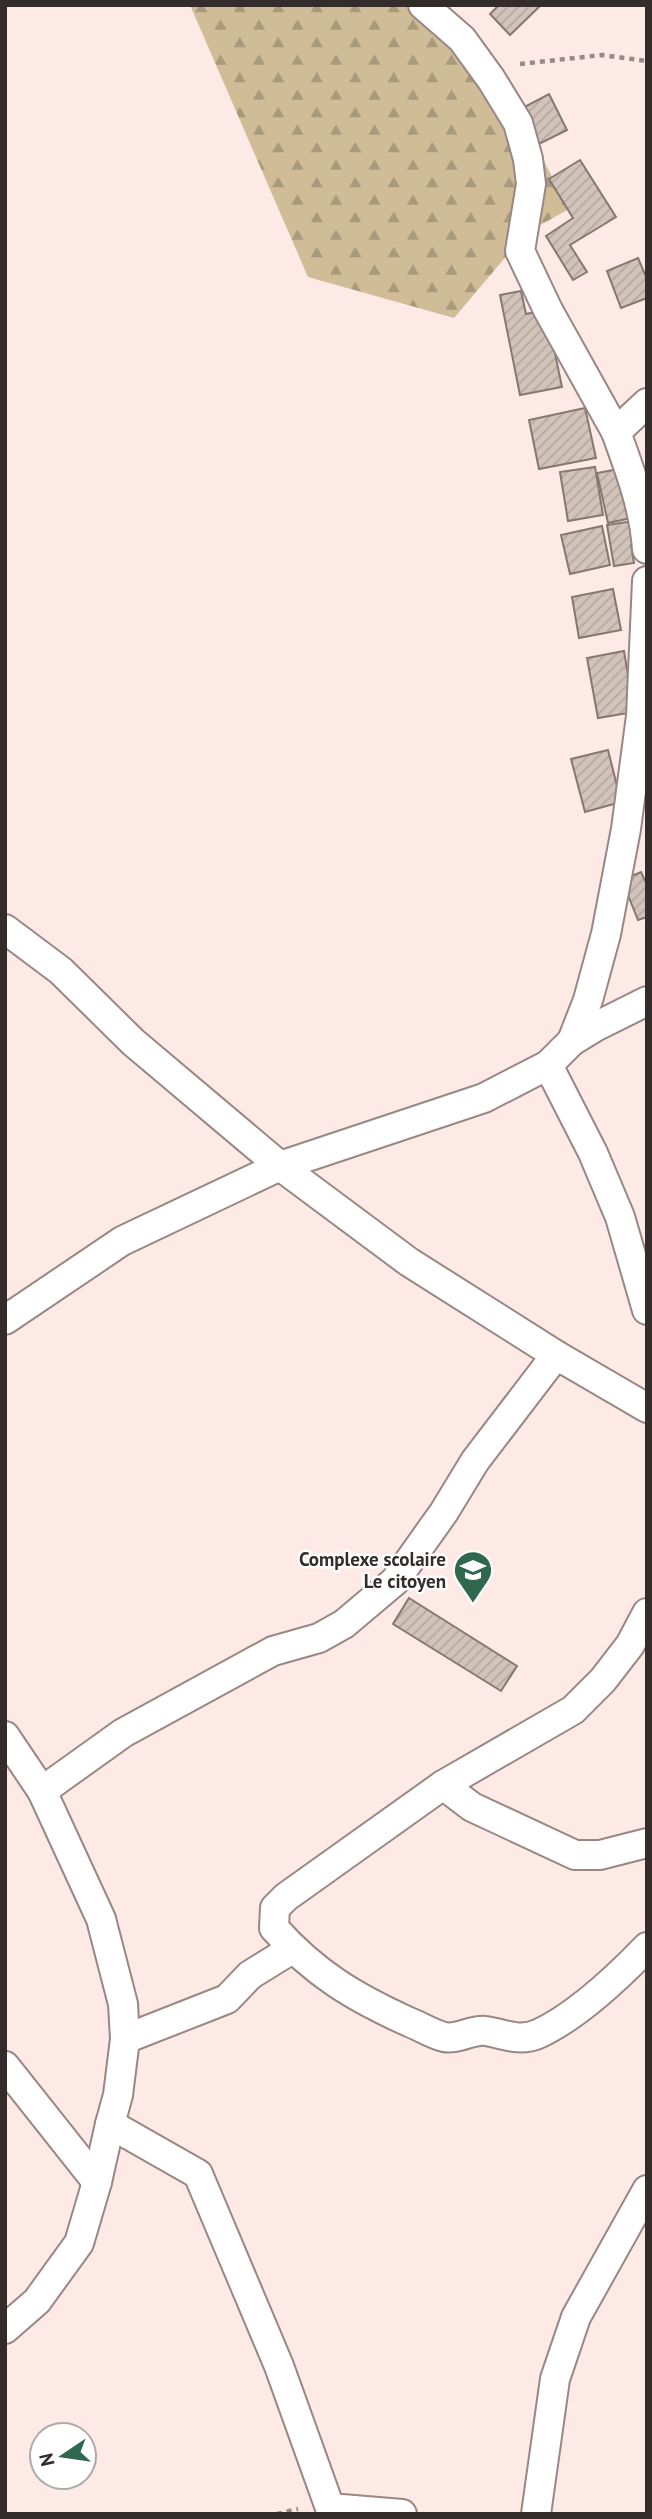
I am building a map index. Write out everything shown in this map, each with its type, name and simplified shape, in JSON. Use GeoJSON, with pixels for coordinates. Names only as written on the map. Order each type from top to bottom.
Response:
{"type":"FeatureCollection","features":[{"type":"Feature","properties":{"kind":"street"},"geometry":{"type":"LineString","coordinates":[[422,5],[462,39],[518,123],[528,159],[531,184],[520,251],[548,310],[615,432],[637,489],[645,523],[647,549]]}},
{"type":"Feature","properties":{"kind":"street"},"geometry":{"type":"LineString","coordinates":[[615,432],[647,403]]}},
{"type":"Feature","properties":{"kind":"street"},"geometry":{"type":"LineString","coordinates":[[572,1041],[588,1000],[606,934],[626,828],[641,716],[647,580]]}},
{"type":"Feature","properties":{"kind":"street"},"geometry":{"type":"LineString","coordinates":[[5,929],[61,971],[132,1042],[280,1166],[409,1262],[556,1355],[647,1408]]}},
{"type":"Feature","properties":{"kind":"street"},"geometry":{"type":"LineString","coordinates":[[5,1320],[122,1241],[280,1166],[484,1098],[548,1065],[572,1041],[647,1001]]}},
{"type":"Feature","properties":{"kind":"street"},"geometry":{"type":"LineString","coordinates":[[548,1065],[593,1153],[620,1216],[647,1310]]}},
{"type":"Feature","properties":{"kind":"street"},"geometry":{"type":"LineString","coordinates":[[42,1791],[123,1734],[273,1651],[319,1638],[344,1624],[365,1607],[395,1581],[444,1512],[475,1461],[556,1355]]}},
{"type":"Feature","properties":{"kind":"street"},"geometry":{"type":"LineString","coordinates":[[647,1613],[630,1645],[603,1679],[573,1710],[443,1785],[286,1897],[275,1908],[274,1928],[292,1949],[332,1982],[366,2002],[444,2037],[484,2031],[521,2038],[537,2035],[563,2020],[647,1947]]}},
{"type":"Feature","properties":{"kind":"street"},"geometry":{"type":"LineString","coordinates":[[5,1736],[42,1791],[101,1919],[123,2004],[125,2039],[118,2095],[79,2243],[37,2301],[5,2329]]}},
{"type":"Feature","properties":{"kind":"street"},"geometry":{"type":"LineString","coordinates":[[443,1785],[472,1807],[575,1855],[600,1855],[647,1843]]}},
{"type":"Feature","properties":{"kind":"street"},"geometry":{"type":"LineString","coordinates":[[125,2039],[227,1999],[250,1975],[292,1949]]}},
{"type":"Feature","properties":{"kind":"street"},"geometry":{"type":"LineString","coordinates":[[5,2066],[97,2182]]}},
{"type":"Feature","properties":{"kind":"street"},"geometry":{"type":"LineString","coordinates":[[110,2124],[198,2174],[279,2366],[330,2508],[402,2514]]}},
{"type":"Feature","properties":{"kind":"street"},"geometry":{"type":"LineString","coordinates":[[536,2514],[559,2366],[576,2317],[647,2190]]}},
{"type":"Feature","properties":{"kind":"path"},"geometry":{"type":"LineString","coordinates":[[517,64],[602,55],[647,61]]}},
{"type":"Feature","properties":{"kind":"green space"},"geometry":{"type":"Polygon","coordinates":[[[190,5],[420,5],[494,66],[569,209],[526,233],[454,318],[308,277],[190,5]]]}},
{"type":"Feature","properties":{"kind":"building"},"geometry":{"type":"Polygon","coordinates":[[[499,5],[541,5],[510,35],[490,14],[499,5]]]}},
{"type":"Feature","properties":{"kind":"building"},"geometry":{"type":"Polygon","coordinates":[[[549,94],[567,130],[535,146],[517,111],[549,94]]]}},
{"type":"Feature","properties":{"kind":"building"},"geometry":{"type":"Polygon","coordinates":[[[580,160],[616,217],[570,245],[587,272],[573,280],[546,236],[573,218],[549,179],[580,160]]]}},
{"type":"Feature","properties":{"kind":"building"},"geometry":{"type":"Polygon","coordinates":[[[638,258],[647,279],[647,298],[621,308],[607,271],[638,258]]]}},
{"type":"Feature","properties":{"kind":"building"},"geometry":{"type":"Polygon","coordinates":[[[521,291],[526,314],[546,310],[562,387],[520,395],[500,295],[521,291]]]}},
{"type":"Feature","properties":{"kind":"building"},"geometry":{"type":"Polygon","coordinates":[[[585,408],[596,458],[539,469],[529,420],[585,408]]]}},
{"type":"Feature","properties":{"kind":"building"},"geometry":{"type":"Polygon","coordinates":[[[635,466],[645,515],[608,523],[597,473],[635,466]]]}},
{"type":"Feature","properties":{"kind":"building"},"geometry":{"type":"Polygon","coordinates":[[[595,467],[603,515],[568,521],[560,472],[595,467]]]}},
{"type":"Feature","properties":{"kind":"building"},"geometry":{"type":"Polygon","coordinates":[[[647,519],[647,542],[631,545],[634,563],[614,566],[607,525],[647,519]]]}},
{"type":"Feature","properties":{"kind":"building"},"geometry":{"type":"Polygon","coordinates":[[[602,526],[610,565],[570,574],[561,535],[602,526]]]}},
{"type":"Feature","properties":{"kind":"building"},"geometry":{"type":"Polygon","coordinates":[[[613,589],[621,630],[579,638],[572,597],[613,589]]]}},
{"type":"Feature","properties":{"kind":"building"},"geometry":{"type":"Polygon","coordinates":[[[624,651],[634,712],[598,718],[587,658],[624,651]]]}},
{"type":"Feature","properties":{"kind":"building"},"geometry":{"type":"Polygon","coordinates":[[[608,750],[621,802],[585,812],[571,759],[608,750]]]}},
{"type":"Feature","properties":{"kind":"building"},"geometry":{"type":"Polygon","coordinates":[[[641,872],[647,885],[647,917],[638,920],[622,880],[641,872]]]}},
{"type":"Feature","properties":{"kind":"building"},"geometry":{"type":"Polygon","coordinates":[[[409,1598],[517,1666],[501,1691],[393,1624],[409,1598]]]}},
{"type":"Feature","properties":{"kind":"place","name":"Complexe scolaire Le citoyen"},"geometry":{"type":"Point","coordinates":[473,1604]}}]}
